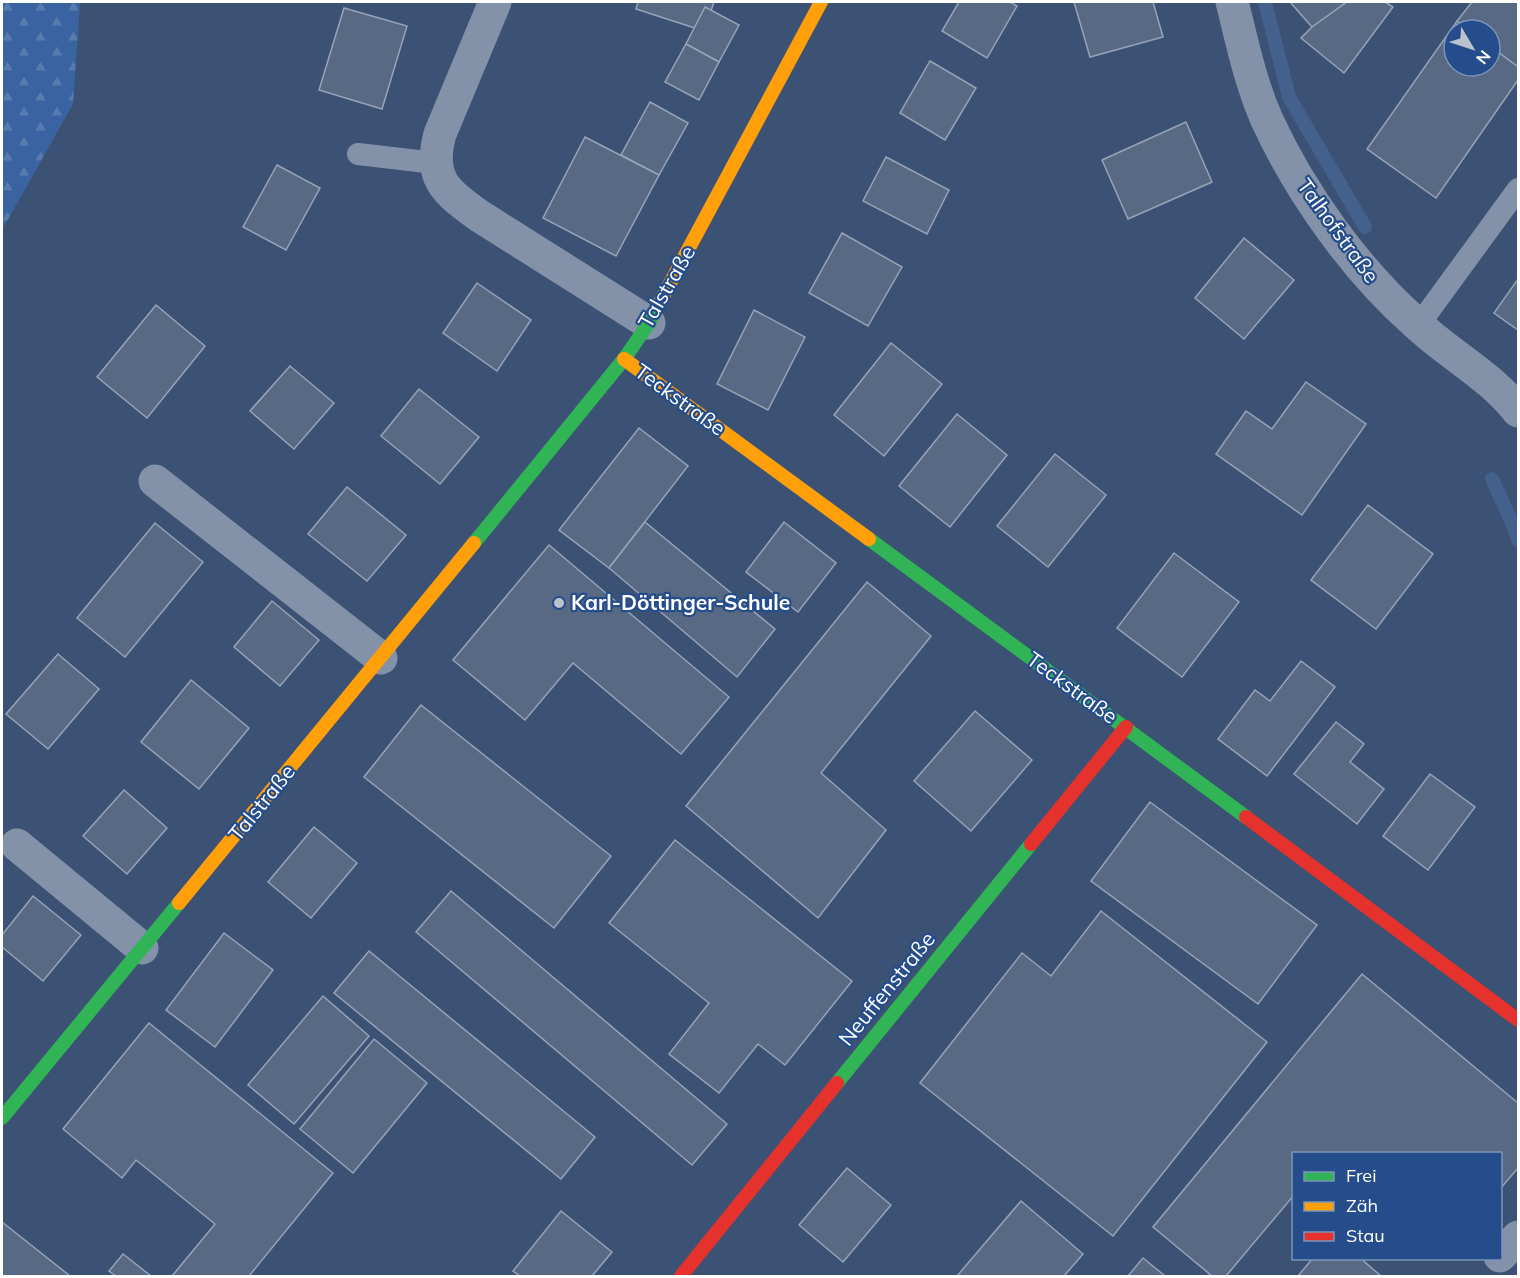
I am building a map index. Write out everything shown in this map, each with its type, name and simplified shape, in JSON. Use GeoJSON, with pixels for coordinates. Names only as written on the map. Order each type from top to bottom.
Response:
{"type":"FeatureCollection","features":[{"type":"Feature","properties":{"kind":"street"},"geometry":{"type":"LineString","coordinates":[[495,2],[445,118],[436,150],[435,163],[439,175],[446,188],[457,200],[478,215],[649,323]]}},
{"type":"Feature","properties":{"kind":"street","name":"Talstraße"},"geometry":{"type":"LineString","coordinates":[[2,1118],[624,359],[649,323],[691,247],[821,2]]}},
{"type":"Feature","properties":{"kind":"street","name":"Talhofstraße"},"geometry":{"type":"LineString","coordinates":[[1232,2],[1248,66],[1267,119],[1294,169],[1326,220],[1383,293],[1418,326],[1485,378],[1518,411]]}},
{"type":"Feature","properties":{"kind":"street","name":"Teckstraße"},"geometry":{"type":"LineString","coordinates":[[624,359],[1126,727],[1518,1020]]}},
{"type":"Feature","properties":{"kind":"street"},"geometry":{"type":"LineString","coordinates":[[155,481],[381,658]]}},
{"type":"Feature","properties":{"kind":"street","name":"Neuffenstraße"},"geometry":{"type":"LineString","coordinates":[[681,1276],[1126,727]]}},
{"type":"Feature","properties":{"kind":"street"},"geometry":{"type":"LineString","coordinates":[[17,845],[142,948]]}},
{"type":"Feature","properties":{"kind":"street"},"geometry":{"type":"LineString","coordinates":[[1502,1254],[1518,1237]]}},
{"type":"Feature","properties":{"kind":"street"},"geometry":{"type":"LineString","coordinates":[[1483,1276],[1496,1260]]}},
{"type":"Feature","properties":{"kind":"lane"},"geometry":{"type":"LineString","coordinates":[[358,154],[435,163]]}},
{"type":"Feature","properties":{"kind":"lane"},"geometry":{"type":"LineString","coordinates":[[1418,326],[1518,189]]}},
{"type":"Feature","properties":{"kind":"green space"},"geometry":{"type":"Polygon","coordinates":[[[2,2],[80,2],[73,104],[2,230],[2,2]]]}},
{"type":"Feature","properties":{"kind":"building"},"geometry":{"type":"Polygon","coordinates":[[[638,2],[714,2],[704,31],[636,9],[638,2]]]}},
{"type":"Feature","properties":{"kind":"building"},"geometry":{"type":"Polygon","coordinates":[[[959,2],[1010,2],[1017,6],[987,58],[942,31],[959,2]]]}},
{"type":"Feature","properties":{"kind":"building"},"geometry":{"type":"Polygon","coordinates":[[[1074,2],[1153,2],[1163,37],[1090,57],[1074,2]]]}},
{"type":"Feature","properties":{"kind":"building"},"geometry":{"type":"Polygon","coordinates":[[[1290,2],[1347,2],[1312,27],[1290,2]]]}},
{"type":"Feature","properties":{"kind":"building"},"geometry":{"type":"Polygon","coordinates":[[[1347,2],[1385,2],[1393,7],[1344,73],[1301,38],[1312,27],[1347,2]]]}},
{"type":"Feature","properties":{"kind":"building"},"geometry":{"type":"Polygon","coordinates":[[[1472,2],[1518,2],[1518,67],[1502,55],[1502,18],[1459,18],[1472,2]]]}},
{"type":"Feature","properties":{"kind":"building"},"geometry":{"type":"Polygon","coordinates":[[[705,7],[739,25],[719,62],[686,44],[705,7]]]}},
{"type":"Feature","properties":{"kind":"building"},"geometry":{"type":"Polygon","coordinates":[[[344,8],[407,26],[382,109],[319,90],[344,8]]]}},
{"type":"Feature","properties":{"kind":"building"},"geometry":{"type":"Polygon","coordinates":[[[1442,42],[1442,78],[1502,78],[1502,55],[1518,67],[1518,80],[1436,198],[1367,149],[1442,42]]]}},
{"type":"Feature","properties":{"kind":"building"},"geometry":{"type":"Polygon","coordinates":[[[686,44],[719,62],[699,100],[665,82],[686,44]]]}},
{"type":"Feature","properties":{"kind":"building"},"geometry":{"type":"Polygon","coordinates":[[[930,61],[976,88],[945,140],[900,113],[930,61]]]}},
{"type":"Feature","properties":{"kind":"building"},"geometry":{"type":"Polygon","coordinates":[[[650,102],[688,123],[659,175],[621,155],[650,102]]]}},
{"type":"Feature","properties":{"kind":"building"},"geometry":{"type":"Polygon","coordinates":[[[1186,122],[1212,182],[1128,219],[1102,160],[1186,122]]]}},
{"type":"Feature","properties":{"kind":"building"},"geometry":{"type":"Polygon","coordinates":[[[585,137],[659,175],[616,256],[543,218],[585,137]]]}},
{"type":"Feature","properties":{"kind":"building"},"geometry":{"type":"Polygon","coordinates":[[[886,157],[949,190],[927,234],[863,201],[886,157]]]}},
{"type":"Feature","properties":{"kind":"building"},"geometry":{"type":"Polygon","coordinates":[[[277,165],[320,188],[286,250],[243,227],[277,165]]]}},
{"type":"Feature","properties":{"kind":"building"},"geometry":{"type":"Polygon","coordinates":[[[842,233],[902,267],[868,326],[809,293],[842,233]]]}},
{"type":"Feature","properties":{"kind":"building"},"geometry":{"type":"Polygon","coordinates":[[[1244,238],[1294,280],[1244,339],[1195,298],[1244,238]]]}},
{"type":"Feature","properties":{"kind":"building"},"geometry":{"type":"Polygon","coordinates":[[[1518,279],[1518,330],[1494,313],[1518,279]]]}},
{"type":"Feature","properties":{"kind":"building"},"geometry":{"type":"Polygon","coordinates":[[[477,283],[531,320],[497,371],[443,333],[477,283]]]}},
{"type":"Feature","properties":{"kind":"building"},"geometry":{"type":"Polygon","coordinates":[[[156,305],[205,346],[147,418],[97,377],[156,305]]]}},
{"type":"Feature","properties":{"kind":"building"},"geometry":{"type":"Polygon","coordinates":[[[754,310],[805,337],[768,410],[717,384],[754,310]]]}},
{"type":"Feature","properties":{"kind":"building"},"geometry":{"type":"Polygon","coordinates":[[[891,343],[942,384],[884,456],[834,415],[891,343]]]}},
{"type":"Feature","properties":{"kind":"building"},"geometry":{"type":"Polygon","coordinates":[[[290,366],[334,403],[294,449],[250,411],[290,366]]]}},
{"type":"Feature","properties":{"kind":"building"},"geometry":{"type":"Polygon","coordinates":[[[1306,382],[1366,424],[1302,515],[1216,454],[1246,411],[1272,429],[1306,382]]]}},
{"type":"Feature","properties":{"kind":"building"},"geometry":{"type":"Polygon","coordinates":[[[419,389],[479,437],[440,484],[381,436],[419,389]]]}},
{"type":"Feature","properties":{"kind":"building"},"geometry":{"type":"Polygon","coordinates":[[[957,414],[1007,455],[950,527],[899,486],[957,414]]]}},
{"type":"Feature","properties":{"kind":"building"},"geometry":{"type":"Polygon","coordinates":[[[639,428],[688,466],[609,568],[559,530],[639,428]]]}},
{"type":"Feature","properties":{"kind":"building"},"geometry":{"type":"Polygon","coordinates":[[[1055,454],[1106,495],[1048,567],[997,526],[1055,454]]]}},
{"type":"Feature","properties":{"kind":"building"},"geometry":{"type":"Polygon","coordinates":[[[347,487],[406,535],[367,581],[308,534],[347,487]]]}},
{"type":"Feature","properties":{"kind":"building"},"geometry":{"type":"Polygon","coordinates":[[[1368,505],[1433,554],[1376,629],[1311,580],[1368,505]]]}},
{"type":"Feature","properties":{"kind":"building"},"geometry":{"type":"Polygon","coordinates":[[[645,522],[775,629],[737,677],[609,568],[645,522]]]}},
{"type":"Feature","properties":{"kind":"building"},"geometry":{"type":"Polygon","coordinates":[[[784,522],[836,563],[798,612],[746,572],[784,522]]]}},
{"type":"Feature","properties":{"kind":"building"},"geometry":{"type":"Polygon","coordinates":[[[155,523],[203,562],[125,657],[77,618],[155,523]]]}},
{"type":"Feature","properties":{"kind":"building","name":"Karl-Döttinger-Schule"},"geometry":{"type":"Polygon","coordinates":[[[549,545],[729,697],[681,754],[573,663],[525,720],[453,660],[549,545]]]}},
{"type":"Feature","properties":{"kind":"building"},"geometry":{"type":"Polygon","coordinates":[[[1174,553],[1239,602],[1182,677],[1117,628],[1174,553]]]}},
{"type":"Feature","properties":{"kind":"building"},"geometry":{"type":"Polygon","coordinates":[[[867,582],[931,636],[821,773],[886,830],[818,918],[686,806],[867,582]]]}},
{"type":"Feature","properties":{"kind":"building"},"geometry":{"type":"Polygon","coordinates":[[[272,601],[319,640],[280,686],[234,647],[272,601]]]}},
{"type":"Feature","properties":{"kind":"building"},"geometry":{"type":"Polygon","coordinates":[[[58,654],[99,689],[48,749],[6,714],[58,654]]]}},
{"type":"Feature","properties":{"kind":"building"},"geometry":{"type":"Polygon","coordinates":[[[1301,661],[1335,687],[1267,776],[1218,739],[1255,690],[1270,701],[1301,661]]]}},
{"type":"Feature","properties":{"kind":"building"},"geometry":{"type":"Polygon","coordinates":[[[191,680],[249,728],[199,789],[141,742],[191,680]]]}},
{"type":"Feature","properties":{"kind":"building"},"geometry":{"type":"Polygon","coordinates":[[[421,705],[611,856],[554,928],[364,777],[421,705]]]}},
{"type":"Feature","properties":{"kind":"building"},"geometry":{"type":"Polygon","coordinates":[[[975,711],[1032,760],[971,831],[914,781],[975,711]]]}},
{"type":"Feature","properties":{"kind":"building"},"geometry":{"type":"Polygon","coordinates":[[[1336,722],[1364,744],[1350,762],[1384,789],[1357,824],[1294,774],[1336,722]]]}},
{"type":"Feature","properties":{"kind":"building"},"geometry":{"type":"Polygon","coordinates":[[[1430,774],[1475,807],[1428,870],[1383,836],[1430,774]]]}},
{"type":"Feature","properties":{"kind":"building"},"geometry":{"type":"Polygon","coordinates":[[[124,790],[167,828],[127,874],[83,836],[124,790]]]}},
{"type":"Feature","properties":{"kind":"building"},"geometry":{"type":"Polygon","coordinates":[[[1150,802],[1317,925],[1258,1004],[1091,881],[1150,802]]]}},
{"type":"Feature","properties":{"kind":"building"},"geometry":{"type":"Polygon","coordinates":[[[314,827],[357,863],[311,918],[268,882],[314,827]]]}},
{"type":"Feature","properties":{"kind":"building"},"geometry":{"type":"Polygon","coordinates":[[[675,840],[852,981],[785,1065],[758,1044],[719,1093],[669,1054],[709,1003],[609,923],[675,840]]]}},
{"type":"Feature","properties":{"kind":"building"},"geometry":{"type":"Polygon","coordinates":[[[451,891],[727,1124],[692,1165],[416,932],[451,891]]]}},
{"type":"Feature","properties":{"kind":"building"},"geometry":{"type":"Polygon","coordinates":[[[33,896],[81,935],[43,981],[2,947],[2,935],[33,896]]]}},
{"type":"Feature","properties":{"kind":"building"},"geometry":{"type":"Polygon","coordinates":[[[1101,911],[1267,1042],[1113,1236],[920,1083],[1022,953],[1051,976],[1101,911]]]}},
{"type":"Feature","properties":{"kind":"building"},"geometry":{"type":"Polygon","coordinates":[[[224,933],[273,970],[215,1047],[166,1010],[224,933]]]}},
{"type":"Feature","properties":{"kind":"building"},"geometry":{"type":"Polygon","coordinates":[[[369,951],[595,1137],[561,1179],[334,993],[369,951]]]}},
{"type":"Feature","properties":{"kind":"building"},"geometry":{"type":"Polygon","coordinates":[[[1362,974],[1518,1103],[1518,1168],[1502,1187],[1502,1152],[1292,1152],[1292,1197],[1226,1276],[1212,1276],[1153,1227],[1362,974]]]}},
{"type":"Feature","properties":{"kind":"building"},"geometry":{"type":"Polygon","coordinates":[[[323,996],[369,1036],[294,1124],[248,1085],[323,996]]]}},
{"type":"Feature","properties":{"kind":"building"},"geometry":{"type":"Polygon","coordinates":[[[149,1023],[333,1173],[249,1276],[172,1276],[215,1224],[136,1160],[122,1178],[63,1129],[149,1023]]]}},
{"type":"Feature","properties":{"kind":"building"},"geometry":{"type":"Polygon","coordinates":[[[374,1039],[427,1083],[353,1173],[300,1129],[374,1039]]]}},
{"type":"Feature","properties":{"kind":"building"},"geometry":{"type":"Polygon","coordinates":[[[847,1168],[891,1205],[843,1262],[799,1225],[847,1168]]]}},
{"type":"Feature","properties":{"kind":"building"},"geometry":{"type":"Polygon","coordinates":[[[1021,1201],[1083,1254],[1064,1276],[957,1276],[1021,1201]]]}},
{"type":"Feature","properties":{"kind":"building"},"geometry":{"type":"Polygon","coordinates":[[[561,1211],[612,1252],[592,1276],[520,1276],[513,1271],[561,1211]]]}},
{"type":"Feature","properties":{"kind":"building"},"geometry":{"type":"Polygon","coordinates":[[[2,1222],[70,1276],[2,1276],[2,1222]]]}},
{"type":"Feature","properties":{"kind":"building"},"geometry":{"type":"Polygon","coordinates":[[[123,1254],[151,1276],[116,1276],[109,1271],[123,1254]]]}},
{"type":"Feature","properties":{"kind":"building"},"geometry":{"type":"Polygon","coordinates":[[[1143,1258],[1165,1276],[1128,1276],[1143,1258]]]}},
{"type":"Feature","properties":{"kind":"building"},"geometry":{"type":"Polygon","coordinates":[[[1311,1260],[1362,1260],[1381,1276],[1298,1276],[1311,1260]]]}},
{"type":"Feature","properties":{"kind":"waterway"},"geometry":{"type":"LineString","coordinates":[[1265,2],[1289,97],[1365,227]]}},
{"type":"Feature","properties":{"kind":"waterway"},"geometry":{"type":"LineString","coordinates":[[1492,479],[1518,540]]}},
{"type":"Feature","properties":{"kind":"traffic: fast"},"geometry":{"type":"LineString","coordinates":[[474,543],[624,359],[649,323],[660,302]]}},
{"type":"Feature","properties":{"kind":"traffic: fast"},"geometry":{"type":"LineString","coordinates":[[869,539],[1246,817]]}},
{"type":"Feature","properties":{"kind":"traffic: fast"},"geometry":{"type":"LineString","coordinates":[[837,1083],[1031,844]]}},
{"type":"Feature","properties":{"kind":"traffic: fast"},"geometry":{"type":"LineString","coordinates":[[2,1118],[179,903]]}},
{"type":"Feature","properties":{"kind":"traffic: slow"},"geometry":{"type":"LineString","coordinates":[[660,302],[821,2]]}},
{"type":"Feature","properties":{"kind":"traffic: slow"},"geometry":{"type":"LineString","coordinates":[[624,359],[869,539]]}},
{"type":"Feature","properties":{"kind":"traffic: slow"},"geometry":{"type":"LineString","coordinates":[[179,903],[474,543]]}},
{"type":"Feature","properties":{"kind":"traffic: jam"},"geometry":{"type":"LineString","coordinates":[[1031,844],[1126,727]]}},
{"type":"Feature","properties":{"kind":"traffic: jam"},"geometry":{"type":"LineString","coordinates":[[1246,817],[1518,1020]]}},
{"type":"Feature","properties":{"kind":"traffic: jam"},"geometry":{"type":"LineString","coordinates":[[681,1276],[837,1083]]}},
{"type":"Feature","properties":{"kind":"place","name":"Karl-Döttinger-Schule"},"geometry":{"type":"Point","coordinates":[559,603]}}]}
